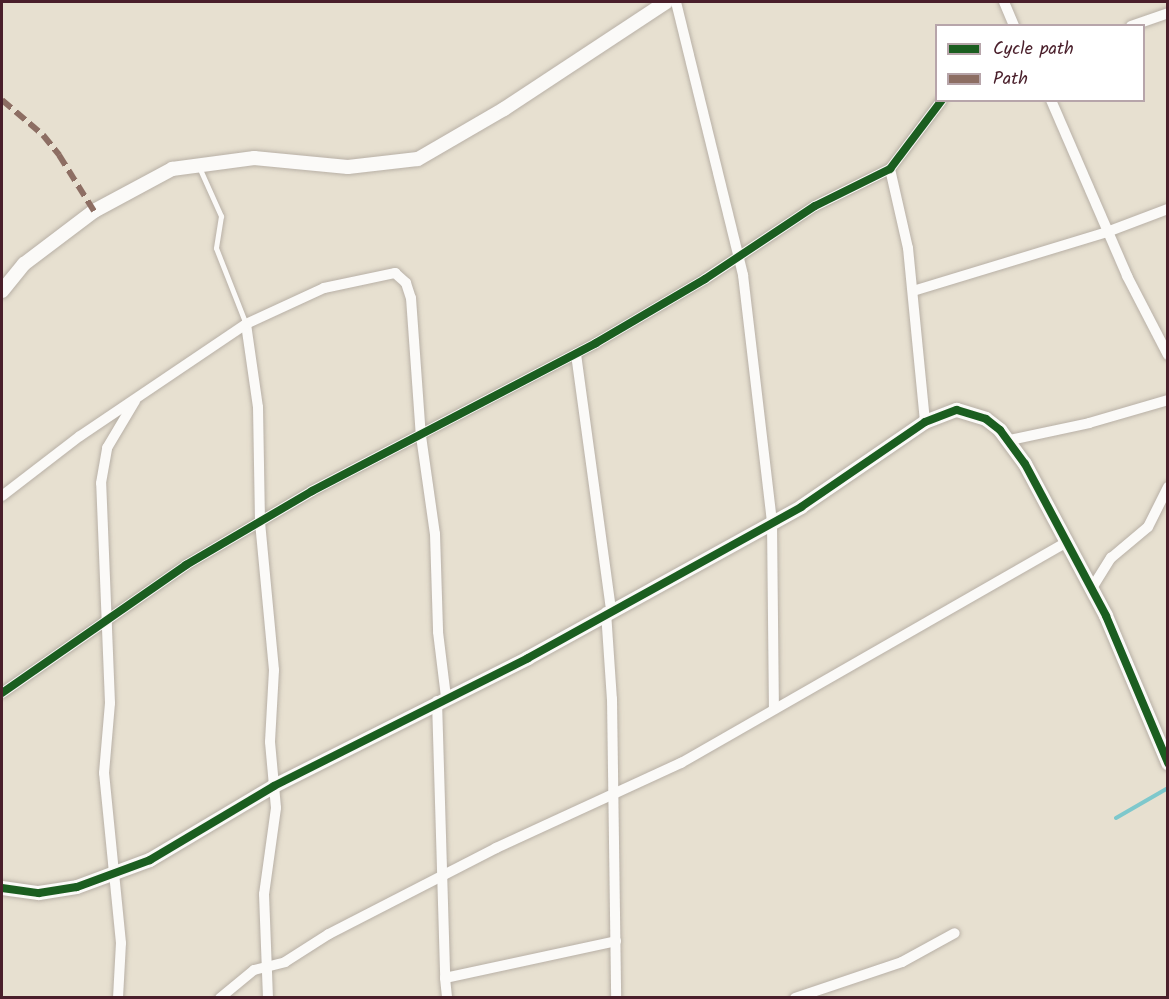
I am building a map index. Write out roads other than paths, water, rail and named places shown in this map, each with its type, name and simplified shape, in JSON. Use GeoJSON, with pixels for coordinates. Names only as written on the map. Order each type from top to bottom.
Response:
{"type":"FeatureCollection","features":[{"type":"Feature","properties":{"kind":"street"},"geometry":{"type":"LineString","coordinates":[[2,291],[24,264],[94,211],[172,169],[196,163],[254,158],[373,168],[418,159],[504,109],[666,2]]}},
{"type":"Feature","properties":{"kind":"street"},"geometry":{"type":"LineString","coordinates":[[676,2],[739,256],[772,523],[774,709]]}},
{"type":"Feature","properties":{"kind":"street"},"geometry":{"type":"LineString","coordinates":[[1004,2],[1013,24]]}},
{"type":"Feature","properties":{"kind":"street"},"geometry":{"type":"LineString","coordinates":[[1137,24],[1167,13]]}},
{"type":"Feature","properties":{"kind":"street"},"geometry":{"type":"LineString","coordinates":[[2,693],[186,565],[512,384],[576,354],[705,279],[815,206],[890,169],[940,102]]}},
{"type":"Feature","properties":{"kind":"street"},"geometry":{"type":"LineString","coordinates":[[1052,102],[1107,232],[1167,355]]}},
{"type":"Feature","properties":{"kind":"street"},"geometry":{"type":"LineString","coordinates":[[890,169],[908,248],[925,422]]}},
{"type":"Feature","properties":{"kind":"street"},"geometry":{"type":"LineString","coordinates":[[913,291],[1107,232],[1167,209]]}},
{"type":"Feature","properties":{"kind":"street"},"geometry":{"type":"LineString","coordinates":[[2,496],[138,396],[246,324],[324,288],[385,273],[399,275],[406,283],[411,298],[421,436],[435,534],[442,699],[447,998]]}},
{"type":"Feature","properties":{"kind":"street"},"geometry":{"type":"LineString","coordinates":[[246,324],[258,418],[260,522],[274,670],[270,742],[276,808],[264,894],[268,998]]}},
{"type":"Feature","properties":{"kind":"street"},"geometry":{"type":"LineString","coordinates":[[576,354],[609,611],[612,699],[610,795],[616,998]]}},
{"type":"Feature","properties":{"kind":"street"},"geometry":{"type":"LineString","coordinates":[[118,998],[121,943],[104,773],[110,703],[105,620],[104,462],[112,436],[138,396]]}},
{"type":"Feature","properties":{"kind":"street"},"geometry":{"type":"LineString","coordinates":[[1010,440],[1089,423],[1167,400]]}},
{"type":"Feature","properties":{"kind":"street"},"geometry":{"type":"LineString","coordinates":[[2,888],[39,892],[115,876],[150,860],[274,786],[327,762],[442,699],[537,653],[609,611],[772,523],[925,422],[944,413],[969,412],[986,419],[1010,440],[1092,588],[1167,763]]}},
{"type":"Feature","properties":{"kind":"street"},"geometry":{"type":"LineString","coordinates":[[1092,588],[1111,558],[1148,527],[1167,487]]}},
{"type":"Feature","properties":{"kind":"street"},"geometry":{"type":"LineString","coordinates":[[220,998],[254,970],[301,954],[329,934],[445,875],[610,795],[681,764],[1067,542]]}},
{"type":"Feature","properties":{"kind":"street"},"geometry":{"type":"LineString","coordinates":[[795,998],[894,965],[955,933]]}},
{"type":"Feature","properties":{"kind":"street"},"geometry":{"type":"LineString","coordinates":[[445,978],[616,941]]}},
{"type":"Feature","properties":{"kind":"lane"},"geometry":{"type":"LineString","coordinates":[[196,163],[221,216],[217,252],[246,324]]}},
{"type":"Feature","properties":{"kind":"waterway"},"geometry":{"type":"LineString","coordinates":[[1116,818],[1168,788]]}}]}
